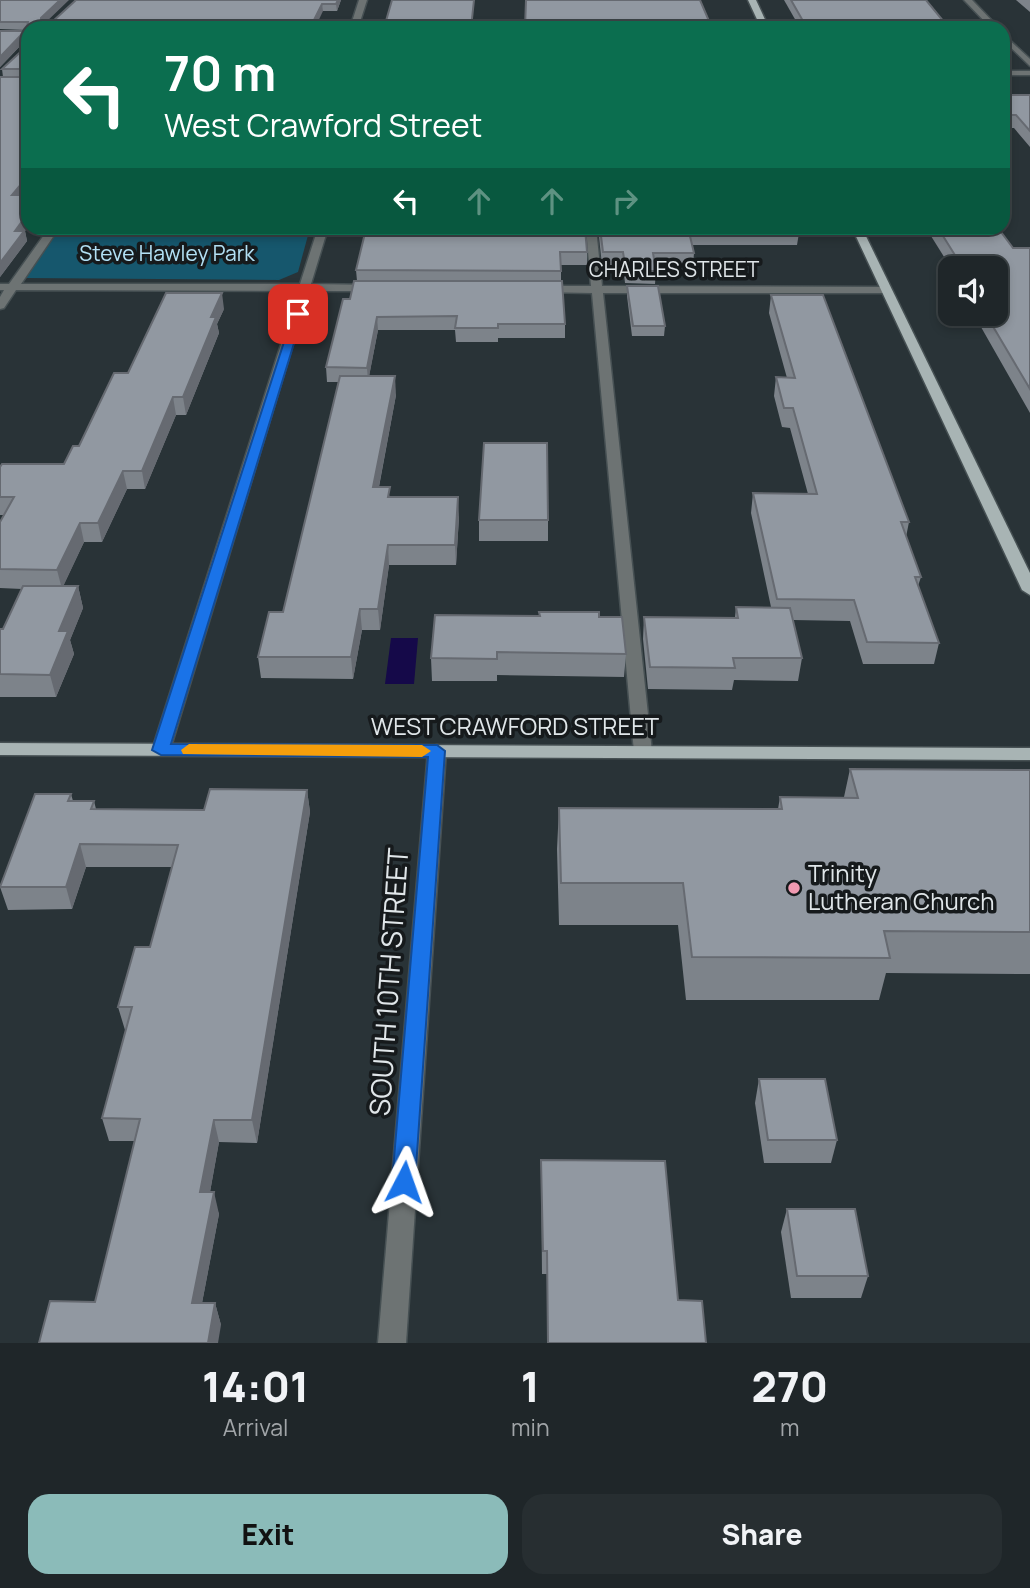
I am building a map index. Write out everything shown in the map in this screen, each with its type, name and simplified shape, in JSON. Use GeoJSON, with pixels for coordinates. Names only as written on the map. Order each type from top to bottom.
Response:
{"type":"FeatureCollection","features":[{"type":"Feature","properties":{"kind":"main road"},"geometry":{"type":"LineString","coordinates":[[751,0],[762,21]]}},
{"type":"Feature","properties":{"kind":"main road"},"geometry":{"type":"LineString","coordinates":[[859,235],[1030,590]]}},
{"type":"Feature","properties":{"kind":"main road","name":"WEST CRAWFORD STREET"},"geometry":{"type":"LineString","coordinates":[[0,749],[1030,754]]}},
{"type":"Feature","properties":{"kind":"street"},"geometry":{"type":"LineString","coordinates":[[356,21],[363,0]]}},
{"type":"Feature","properties":{"kind":"street"},"geometry":{"type":"LineString","coordinates":[[968,0],[988,21]]}},
{"type":"Feature","properties":{"kind":"street"},"geometry":{"type":"LineString","coordinates":[[1010,43],[1030,64]]}},
{"type":"Feature","properties":{"kind":"street"},"geometry":{"type":"LineString","coordinates":[[1010,73],[1030,73]]}},
{"type":"Feature","properties":{"kind":"street"},"geometry":{"type":"LineString","coordinates":[[0,305],[6,287],[48,235]]}},
{"type":"Feature","properties":{"kind":"street"},"geometry":{"type":"LineString","coordinates":[[161,750],[321,235]]}},
{"type":"Feature","properties":{"kind":"street"},"geometry":{"type":"LineString","coordinates":[[592,235],[643,752]]}},
{"type":"Feature","properties":{"kind":"street"},"geometry":{"type":"LineString","coordinates":[[6,287],[389,288]]}},
{"type":"Feature","properties":{"kind":"street","name":"CHARLES STREET"},"geometry":{"type":"LineString","coordinates":[[527,289],[885,290]]}},
{"type":"Feature","properties":{"kind":"street","name":"SOUTH 10TH STREET"},"geometry":{"type":"LineString","coordinates":[[391,1343],[437,751]]}},
{"type":"Feature","properties":{"kind":"green space","name":"Steve Hawley Park"},"geometry":{"type":"Polygon","coordinates":[[[55,235],[308,235],[298,272],[279,280],[25,278],[55,235]]]}},
{"type":"Feature","properties":{"kind":"shaded area"},"geometry":{"type":"Polygon","coordinates":[[[391,638],[418,638],[414,684],[385,684],[391,638]]]}},
{"type":"Feature","properties":{"kind":"building"},"geometry":{"type":"Polygon","coordinates":[[[0,0],[60,0],[41,21],[0,22],[0,0]]]}},
{"type":"Feature","properties":{"kind":"building"},"geometry":{"type":"Polygon","coordinates":[[[76,0],[338,0],[336,4],[322,4],[314,21],[53,21],[76,0]]]}},
{"type":"Feature","properties":{"kind":"building"},"geometry":{"type":"Polygon","coordinates":[[[392,0],[474,0],[472,21],[386,21],[392,0]]]}},
{"type":"Feature","properties":{"kind":"building"},"geometry":{"type":"Polygon","coordinates":[[[526,0],[700,0],[709,21],[525,21],[526,0]]]}},
{"type":"Feature","properties":{"kind":"building"},"geometry":{"type":"Polygon","coordinates":[[[791,0],[926,0],[943,21],[803,21],[791,0]]]}},
{"type":"Feature","properties":{"kind":"building"},"geometry":{"type":"Polygon","coordinates":[[[0,31],[21,31],[21,35],[0,57],[0,31]]]}},
{"type":"Feature","properties":{"kind":"building"},"geometry":{"type":"Polygon","coordinates":[[[21,51],[21,69],[2,69],[21,51]]]}},
{"type":"Feature","properties":{"kind":"building"},"geometry":{"type":"Polygon","coordinates":[[[0,77],[21,77],[21,184],[12,195],[21,195],[21,223],[15,231],[21,231],[21,235],[0,263],[0,77]]]}},
{"type":"Feature","properties":{"kind":"building"},"geometry":{"type":"Polygon","coordinates":[[[1010,95],[1030,95],[1030,131],[1016,115],[1010,115],[1010,95]]]}},
{"type":"Feature","properties":{"kind":"building"},"geometry":{"type":"Polygon","coordinates":[[[365,235],[586,235],[587,252],[560,252],[561,271],[356,270],[365,235]]]}},
{"type":"Feature","properties":{"kind":"building"},"geometry":{"type":"Polygon","coordinates":[[[601,235],[690,235],[694,253],[653,253],[656,271],[626,271],[623,252],[603,252],[601,235]]]}},
{"type":"Feature","properties":{"kind":"building"},"geometry":{"type":"Polygon","coordinates":[[[942,235],[1003,235],[1013,248],[1030,248],[1030,389],[993,326],[1008,326],[1008,256],[956,256],[942,235]]]}},
{"type":"Feature","properties":{"kind":"building"},"geometry":{"type":"Polygon","coordinates":[[[354,281],[562,281],[565,324],[498,324],[498,328],[455,328],[457,316],[377,317],[367,368],[326,367],[343,299],[350,299],[354,281]]]}},
{"type":"Feature","properties":{"kind":"building"},"geometry":{"type":"Polygon","coordinates":[[[627,286],[658,286],[665,326],[633,326],[627,286]]]}},
{"type":"Feature","properties":{"kind":"building"},"geometry":{"type":"Polygon","coordinates":[[[166,293],[222,293],[211,317],[216,317],[183,397],[173,397],[142,471],[123,471],[98,523],[80,523],[57,570],[0,569],[0,522],[14,497],[0,497],[0,467],[2,464],[64,464],[73,446],[79,446],[114,373],[128,373],[166,293]]]}},
{"type":"Feature","properties":{"kind":"building"},"geometry":{"type":"Polygon","coordinates":[[[771,295],[823,295],[909,522],[901,522],[921,577],[915,577],[939,643],[867,642],[854,600],[777,599],[753,493],[817,494],[793,408],[784,408],[776,377],[795,378],[771,295]]]}},
{"type":"Feature","properties":{"kind":"building"},"geometry":{"type":"Polygon","coordinates":[[[340,376],[395,376],[373,487],[390,487],[388,497],[458,497],[455,545],[388,545],[378,609],[360,609],[351,657],[258,657],[269,612],[283,612],[340,376]]]}},
{"type":"Feature","properties":{"kind":"building"},"geometry":{"type":"Polygon","coordinates":[[[484,443],[547,443],[548,520],[479,520],[484,443]]]}},
{"type":"Feature","properties":{"kind":"building"},"geometry":{"type":"Polygon","coordinates":[[[23,586],[78,586],[59,631],[68,631],[50,675],[0,674],[0,629],[3,629],[23,586]]]}},
{"type":"Feature","properties":{"kind":"building"},"geometry":{"type":"Polygon","coordinates":[[[736,607],[790,608],[802,658],[733,658],[735,668],[650,667],[644,617],[738,618],[736,607]]]}},
{"type":"Feature","properties":{"kind":"building"},"geometry":{"type":"Polygon","coordinates":[[[539,612],[599,612],[599,617],[622,617],[626,654],[497,652],[497,659],[431,658],[435,615],[540,616],[539,612]]]}},
{"type":"Feature","properties":{"kind":"building","name":"Trinity Lutheran Church"},"geometry":{"type":"Polygon","coordinates":[[[850,769],[1030,770],[1030,932],[884,931],[890,958],[692,957],[683,883],[561,883],[559,808],[782,809],[780,797],[858,798],[850,769]]]}},
{"type":"Feature","properties":{"kind":"building"},"geometry":{"type":"Polygon","coordinates":[[[210,789],[307,790],[252,1120],[214,1120],[200,1192],[214,1192],[192,1303],[215,1303],[208,1343],[39,1343],[50,1301],[95,1302],[140,1119],[102,1118],[132,1007],[118,1007],[135,947],[150,947],[178,845],[80,844],[66,887],[0,887],[35,794],[71,794],[68,801],[94,801],[91,809],[204,810],[210,789]]]}},
{"type":"Feature","properties":{"kind":"building"},"geometry":{"type":"Polygon","coordinates":[[[759,1079],[825,1079],[837,1140],[768,1140],[759,1079]]]}},
{"type":"Feature","properties":{"kind":"building"},"geometry":{"type":"Polygon","coordinates":[[[541,1160],[665,1161],[678,1300],[702,1301],[706,1343],[548,1343],[547,1251],[543,1251],[541,1160]]]}},
{"type":"Feature","properties":{"kind":"building"},"geometry":{"type":"Polygon","coordinates":[[[787,1209],[855,1209],[868,1276],[797,1276],[787,1209]]]}},
{"type":"Feature","properties":{"kind":"slow traffic"},"geometry":{"type":"LineString","coordinates":[[189,750],[422,751]]}},
{"type":"Feature","properties":{"kind":"place","name":"Trinity Lutheran Church"},"geometry":{"type":"Point","coordinates":[794,888]}},
{"type":"Feature","properties":{"kind":"route"},"geometry":{"type":"LineString","coordinates":[[298,314],[161,750],[437,751],[404,1182]]}}]}
